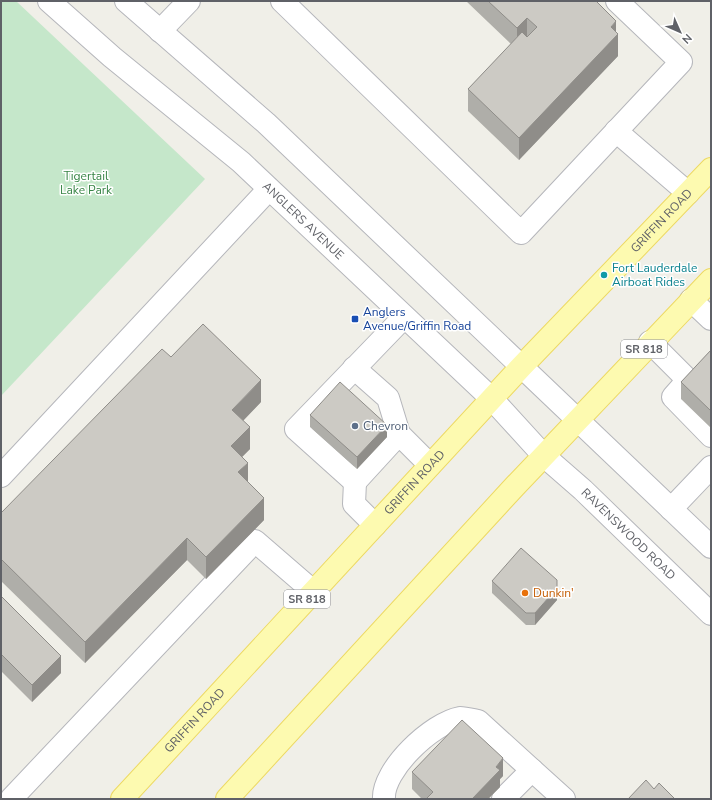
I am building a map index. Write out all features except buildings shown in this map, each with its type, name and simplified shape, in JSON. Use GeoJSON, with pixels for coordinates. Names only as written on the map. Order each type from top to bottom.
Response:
{"type":"FeatureCollection","features":[{"type":"Feature","properties":{"kind":"main road","name":"GRIFFIN ROAD"},"geometry":{"type":"LineString","coordinates":[[122,799],[134,790],[521,367],[711,170]]}},
{"type":"Feature","properties":{"kind":"main road","name":"SR 818"},"geometry":{"type":"LineString","coordinates":[[226,799],[577,420],[711,280]]}},
{"type":"Feature","properties":{"kind":"street","name":"ANGLERS AVENUE"},"geometry":{"type":"LineString","coordinates":[[49,1],[112,57],[241,162],[492,399],[544,456]]}},
{"type":"Feature","properties":{"kind":"street"},"geometry":{"type":"LineString","coordinates":[[126,1],[266,123],[711,547]]}},
{"type":"Feature","properties":{"kind":"street"},"geometry":{"type":"LineString","coordinates":[[160,31],[189,1]]}},
{"type":"Feature","properties":{"kind":"street"},"geometry":{"type":"LineString","coordinates":[[282,1],[521,233],[681,62],[617,1]]}},
{"type":"Feature","properties":{"kind":"street"},"geometry":{"type":"LineString","coordinates":[[616,131],[688,193]]}},
{"type":"Feature","properties":{"kind":"street"},"geometry":{"type":"LineString","coordinates":[[1,476],[269,189]]}},
{"type":"Feature","properties":{"kind":"street"},"geometry":{"type":"LineString","coordinates":[[692,300],[711,319]]}},
{"type":"Feature","properties":{"kind":"street"},"geometry":{"type":"LineString","coordinates":[[355,482],[335,456],[296,429],[404,317]]}},
{"type":"Feature","properties":{"kind":"street"},"geometry":{"type":"LineString","coordinates":[[650,342],[695,376],[673,397],[711,436]]}},
{"type":"Feature","properties":{"kind":"street"},"geometry":{"type":"LineString","coordinates":[[354,368],[388,398],[399,434],[430,465]]}},
{"type":"Feature","properties":{"kind":"street"},"geometry":{"type":"LineString","coordinates":[[373,414],[388,398]]}},
{"type":"Feature","properties":{"kind":"street"},"geometry":{"type":"LineString","coordinates":[[375,525],[354,504],[355,482],[399,434]]}},
{"type":"Feature","properties":{"kind":"street","name":"RAVENSWOOD ROAD"},"geometry":{"type":"LineString","coordinates":[[544,456],[583,490],[711,614]]}},
{"type":"Feature","properties":{"kind":"street"},"geometry":{"type":"LineString","coordinates":[[671,509],[711,467]]}},
{"type":"Feature","properties":{"kind":"street"},"geometry":{"type":"LineString","coordinates":[[11,799],[255,541],[314,592]]}},
{"type":"Feature","properties":{"kind":"street"},"geometry":{"type":"LineString","coordinates":[[384,799],[384,793],[398,764],[422,738],[442,726],[460,718],[478,721],[564,799]]}},
{"type":"Feature","properties":{"kind":"street"},"geometry":{"type":"LineString","coordinates":[[503,799],[532,770]]}},
{"type":"Feature","properties":{"kind":"green space","name":"Tigertail Lake Park"},"geometry":{"type":"Polygon","coordinates":[[[1,1],[16,1],[205,179],[1,396],[1,1]]]}},
{"type":"Feature","properties":{"kind":"place","name":"Fort Lauderdale Airboat Rides"},"geometry":{"type":"Point","coordinates":[604,275]}},
{"type":"Feature","properties":{"kind":"place","name":"Anglers Avenue/Griffin Road"},"geometry":{"type":"Point","coordinates":[355,319]}},
{"type":"Feature","properties":{"kind":"place","name":"Chevron"},"geometry":{"type":"Point","coordinates":[355,426]}},
{"type":"Feature","properties":{"kind":"place","name":"Dunkin'"},"geometry":{"type":"Point","coordinates":[525,593]}}]}
